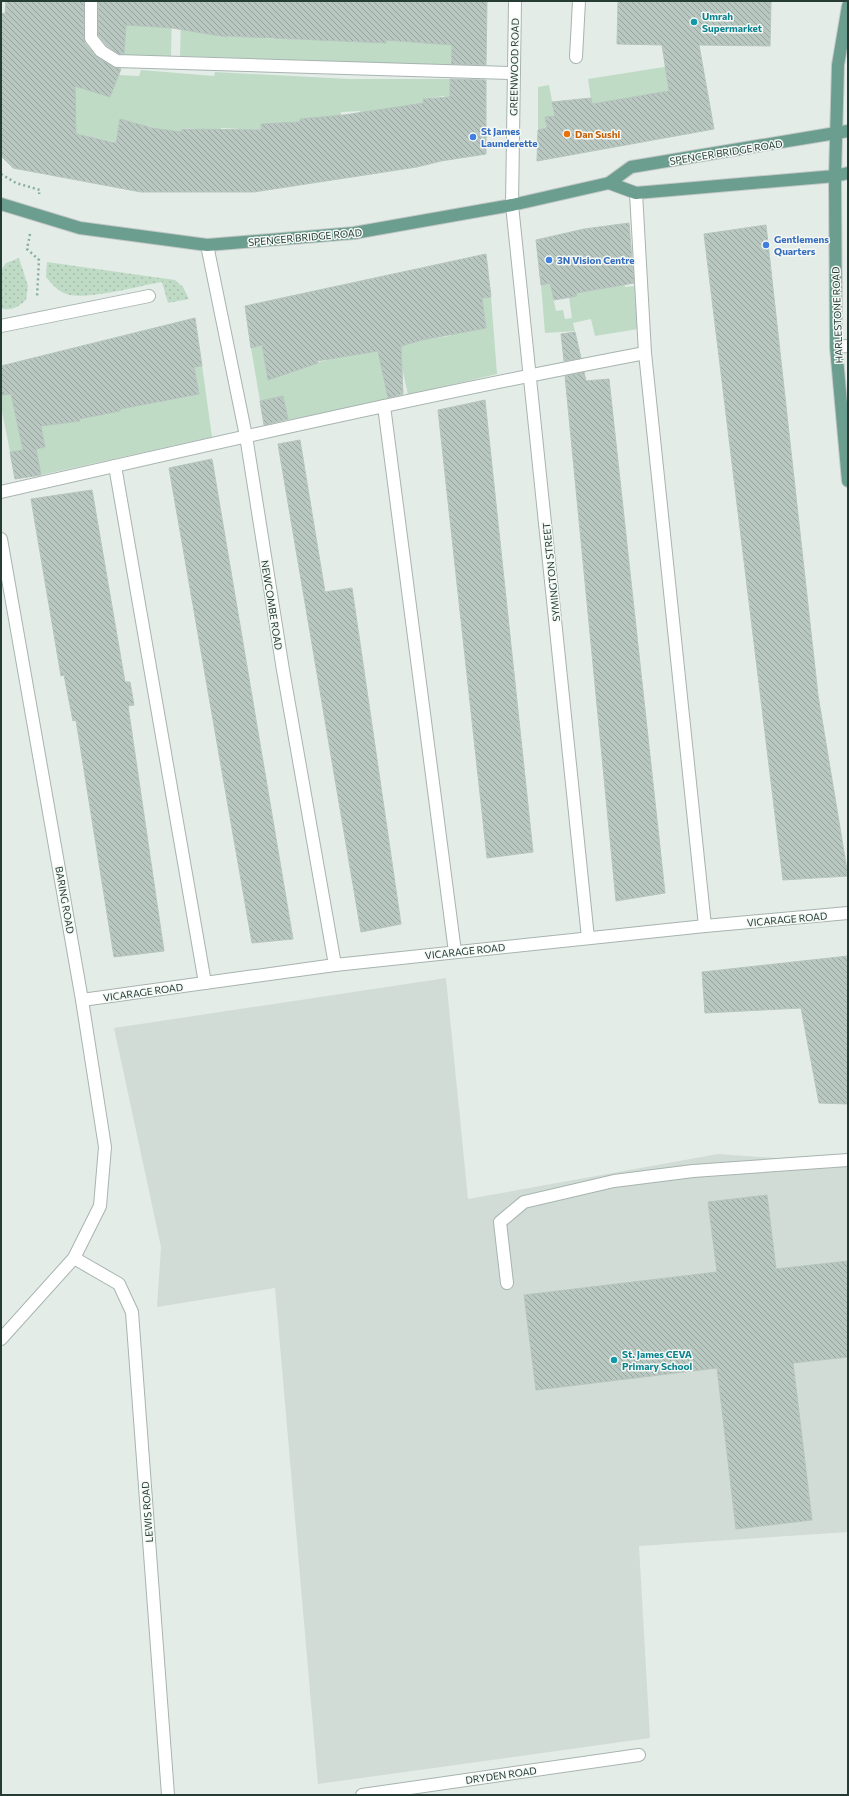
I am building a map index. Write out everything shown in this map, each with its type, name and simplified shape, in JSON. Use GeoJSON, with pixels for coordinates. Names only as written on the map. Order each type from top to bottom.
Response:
{"type":"FeatureCollection","features":[{"type":"Feature","properties":{"kind":"main road","name":"HARLESTONE ROAD"},"geometry":{"type":"LineString","coordinates":[[848,6],[838,65],[842,133],[835,176],[848,481]]}},
{"type":"Feature","properties":{"kind":"main road","name":"SPENCER BRIDGE ROAD"},"geometry":{"type":"LineString","coordinates":[[1,204],[80,228],[207,245],[354,233],[512,205],[609,183],[631,167],[842,133]]}},
{"type":"Feature","properties":{"kind":"main road"},"geometry":{"type":"LineString","coordinates":[[609,183],[636,193],[835,176],[848,173]]}},
{"type":"Feature","properties":{"kind":"street"},"geometry":{"type":"LineString","coordinates":[[91,1],[91,38],[101,51],[117,61],[514,73]]}},
{"type":"Feature","properties":{"kind":"street","name":"GREENWOOD ROAD"},"geometry":{"type":"LineString","coordinates":[[512,205],[515,1]]}},
{"type":"Feature","properties":{"kind":"street"},"geometry":{"type":"LineString","coordinates":[[576,57],[579,1]]}},
{"type":"Feature","properties":{"kind":"street"},"geometry":{"type":"LineString","coordinates":[[636,193],[645,353],[705,926]]}},
{"type":"Feature","properties":{"kind":"street","name":"SYMINGTON STREET"},"geometry":{"type":"LineString","coordinates":[[512,205],[531,375],[588,938]]}},
{"type":"Feature","properties":{"kind":"street","name":"NEWCOMBE ROAD"},"geometry":{"type":"LineString","coordinates":[[207,245],[246,436],[282,670],[335,965]]}},
{"type":"Feature","properties":{"kind":"street"},"geometry":{"type":"LineString","coordinates":[[1,326],[149,296]]}},
{"type":"Feature","properties":{"kind":"street"},"geometry":{"type":"LineString","coordinates":[[1,492],[384,406],[645,353]]}},
{"type":"Feature","properties":{"kind":"street"},"geometry":{"type":"LineString","coordinates":[[384,406],[455,952]]}},
{"type":"Feature","properties":{"kind":"street"},"geometry":{"type":"LineString","coordinates":[[115,466],[205,983]]}},
{"type":"Feature","properties":{"kind":"street","name":"BARING ROAD"},"geometry":{"type":"LineString","coordinates":[[1,539],[82,1000],[105,1147],[100,1206],[74,1258],[1,1339]]}},
{"type":"Feature","properties":{"kind":"street","name":"VICARAGE ROAD"},"geometry":{"type":"LineString","coordinates":[[82,1000],[335,965],[705,926],[848,913]]}},
{"type":"Feature","properties":{"kind":"street"},"geometry":{"type":"LineString","coordinates":[[507,1283],[500,1222],[524,1202],[614,1181],[694,1171],[848,1160]]}},
{"type":"Feature","properties":{"kind":"street","name":"LEWIS ROAD"},"geometry":{"type":"LineString","coordinates":[[74,1258],[119,1284],[132,1312],[168,1795]]}},
{"type":"Feature","properties":{"kind":"street","name":"DRYDEN ROAD"},"geometry":{"type":"LineString","coordinates":[[362,1795],[639,1755]]}},
{"type":"Feature","properties":{"kind":"path"},"geometry":{"type":"LineString","coordinates":[[1,174],[16,183],[40,190]]}},
{"type":"Feature","properties":{"kind":"path"},"geometry":{"type":"LineString","coordinates":[[16,323],[37,297],[39,260],[26,249]]}},
{"type":"Feature","properties":{"kind":"shaded area"},"geometry":{"type":"Polygon","coordinates":[[[446,978],[468,1199],[718,1154],[848,1163],[848,1532],[639,1546],[650,1738],[318,1784],[275,1288],[157,1307],[161,1247],[114,1028],[446,978]]]}},
{"type":"Feature","properties":{"kind":"green space"},"geometry":{"type":"Polygon","coordinates":[[[172,13],[171,56],[124,55],[126,25],[172,13]]]}},
{"type":"Feature","properties":{"kind":"green space"},"geometry":{"type":"Polygon","coordinates":[[[218,14],[218,36],[237,37],[238,15],[255,37],[274,39],[275,16],[291,39],[310,40],[387,21],[405,20],[404,41],[452,44],[450,66],[180,56],[181,17],[218,14]]]}},
{"type":"Feature","properties":{"kind":"green space"},"geometry":{"type":"Polygon","coordinates":[[[702,61],[669,91],[592,107],[588,79],[702,61]]]}},
{"type":"Feature","properties":{"kind":"green space"},"geometry":{"type":"Polygon","coordinates":[[[43,62],[110,96],[119,75],[139,76],[141,70],[214,76],[215,72],[349,79],[454,79],[448,121],[444,96],[424,99],[426,123],[362,141],[360,111],[341,112],[341,138],[311,119],[301,119],[300,143],[270,124],[261,124],[260,149],[240,150],[240,129],[221,128],[219,150],[198,149],[200,129],[182,128],[178,150],[159,149],[161,129],[120,121],[116,142],[76,134],[76,114],[43,62]]]}},
{"type":"Feature","properties":{"kind":"green space"},"geometry":{"type":"Polygon","coordinates":[[[549,85],[555,116],[546,117],[547,128],[538,130],[538,87],[549,85]]]}},
{"type":"Feature","properties":{"kind":"green space"},"geometry":{"type":"Polygon","coordinates":[[[19,258],[28,286],[26,300],[11,309],[1,308],[1,270],[6,263],[19,258]]]}},
{"type":"Feature","properties":{"kind":"green space"},"geometry":{"type":"Polygon","coordinates":[[[47,262],[175,280],[183,287],[189,299],[168,303],[162,282],[103,294],[79,296],[66,294],[59,291],[46,277],[47,262]]]}},
{"type":"Feature","properties":{"kind":"green space"},"geometry":{"type":"Polygon","coordinates":[[[623,269],[625,287],[635,286],[638,329],[595,336],[591,319],[573,323],[575,331],[545,333],[541,285],[550,283],[556,311],[563,310],[565,319],[572,318],[569,297],[577,295],[574,278],[591,274],[594,290],[611,287],[623,269]]]}},
{"type":"Feature","properties":{"kind":"green space"},"geometry":{"type":"Polygon","coordinates":[[[491,297],[497,374],[408,395],[402,367],[383,372],[388,399],[288,420],[283,396],[260,401],[251,348],[262,345],[267,375],[327,360],[322,333],[402,315],[428,339],[450,336],[445,306],[464,303],[469,331],[486,328],[482,298],[491,297]]]}},
{"type":"Feature","properties":{"kind":"green space"},"geometry":{"type":"Polygon","coordinates":[[[202,365],[212,437],[41,475],[36,449],[45,447],[34,389],[61,423],[79,421],[73,381],[113,373],[140,405],[159,402],[154,374],[173,371],[179,398],[199,394],[194,367],[202,365]]]}},
{"type":"Feature","properties":{"kind":"green space"},"geometry":{"type":"Polygon","coordinates":[[[11,394],[36,449],[10,452],[1,406],[1,395],[11,394]]]}},
{"type":"Feature","properties":{"kind":"building"},"geometry":{"type":"Polygon","coordinates":[[[6,1],[84,1],[85,43],[97,57],[113,67],[121,69],[110,97],[75,86],[76,134],[116,143],[120,119],[152,128],[181,132],[182,129],[261,130],[261,124],[300,122],[300,119],[344,115],[424,103],[423,99],[450,97],[450,79],[486,80],[486,154],[441,161],[417,167],[254,192],[141,192],[13,168],[1,156],[1,13],[5,14],[6,1]]]}},
{"type":"Feature","properties":{"kind":"building"},"geometry":{"type":"Polygon","coordinates":[[[98,1],[487,1],[486,65],[451,64],[452,45],[386,40],[386,43],[227,37],[172,28],[126,25],[124,54],[119,54],[106,45],[98,35],[98,1]]]}},
{"type":"Feature","properties":{"kind":"building"},"geometry":{"type":"Polygon","coordinates":[[[618,1],[771,1],[770,46],[699,45],[714,129],[537,161],[538,130],[547,128],[545,117],[555,116],[552,102],[591,98],[592,104],[669,91],[662,45],[617,44],[618,1]]]}},
{"type":"Feature","properties":{"kind":"building"},"geometry":{"type":"Polygon","coordinates":[[[629,223],[634,283],[576,293],[577,296],[554,300],[550,283],[541,285],[536,240],[584,229],[629,223]]]}},
{"type":"Feature","properties":{"kind":"building"},"geometry":{"type":"Polygon","coordinates":[[[766,225],[818,695],[848,876],[783,880],[704,234],[766,225]]]}},
{"type":"Feature","properties":{"kind":"building"},"geometry":{"type":"Polygon","coordinates":[[[486,254],[491,297],[482,298],[486,328],[422,340],[401,346],[403,394],[388,398],[378,351],[317,361],[318,363],[268,380],[262,345],[251,348],[245,306],[486,254]]]}},
{"type":"Feature","properties":{"kind":"building"},"geometry":{"type":"Polygon","coordinates":[[[195,318],[202,366],[194,367],[199,394],[120,409],[120,411],[79,419],[80,421],[41,426],[45,447],[36,449],[41,475],[15,479],[10,452],[23,450],[11,394],[1,395],[1,366],[195,318]]]}},
{"type":"Feature","properties":{"kind":"building"},"geometry":{"type":"Polygon","coordinates":[[[575,332],[581,358],[564,361],[561,334],[575,332]]]}},
{"type":"Feature","properties":{"kind":"building"},"geometry":{"type":"Polygon","coordinates":[[[584,372],[586,381],[609,379],[665,893],[616,901],[565,376],[584,372]]]}},
{"type":"Feature","properties":{"kind":"building"},"geometry":{"type":"Polygon","coordinates":[[[283,396],[288,419],[264,425],[260,401],[283,396]]]}},
{"type":"Feature","properties":{"kind":"building"},"geometry":{"type":"Polygon","coordinates":[[[485,400],[533,852],[487,858],[438,410],[485,400]]]}},
{"type":"Feature","properties":{"kind":"building"},"geometry":{"type":"Polygon","coordinates":[[[300,440],[325,592],[352,588],[401,924],[361,932],[278,444],[300,440]]]}},
{"type":"Feature","properties":{"kind":"building"},"geometry":{"type":"Polygon","coordinates":[[[212,459],[293,939],[252,943],[169,468],[212,459]]]}},
{"type":"Feature","properties":{"kind":"building"},"geometry":{"type":"Polygon","coordinates":[[[92,490],[125,682],[130,682],[134,705],[128,706],[164,951],[114,957],[76,720],[73,721],[64,675],[61,676],[31,499],[92,490]]]}},
{"type":"Feature","properties":{"kind":"building"},"geometry":{"type":"Polygon","coordinates":[[[848,956],[848,1104],[819,1103],[801,1008],[705,1013],[702,972],[848,956]]]}},
{"type":"Feature","properties":{"kind":"building","name":"St. James CEVA Primary School"},"geometry":{"type":"Polygon","coordinates":[[[767,1195],[776,1269],[848,1261],[848,1357],[793,1363],[812,1520],[736,1529],[717,1368],[536,1390],[524,1295],[717,1272],[708,1202],[767,1195]]]}},
{"type":"Feature","properties":{"kind":"place","name":"Umrah Supermarket"},"geometry":{"type":"Point","coordinates":[694,22]}},
{"type":"Feature","properties":{"kind":"place","name":"Dan Sushi"},"geometry":{"type":"Point","coordinates":[567,134]}},
{"type":"Feature","properties":{"kind":"place","name":"St James Launderette"},"geometry":{"type":"Point","coordinates":[473,137]}},
{"type":"Feature","properties":{"kind":"place","name":"Gentlemens Quarters"},"geometry":{"type":"Point","coordinates":[766,245]}},
{"type":"Feature","properties":{"kind":"place","name":"3N Vision Centre"},"geometry":{"type":"Point","coordinates":[549,260]}},
{"type":"Feature","properties":{"kind":"place","name":"St. James CEVA Primary School"},"geometry":{"type":"Point","coordinates":[614,1360]}}]}
